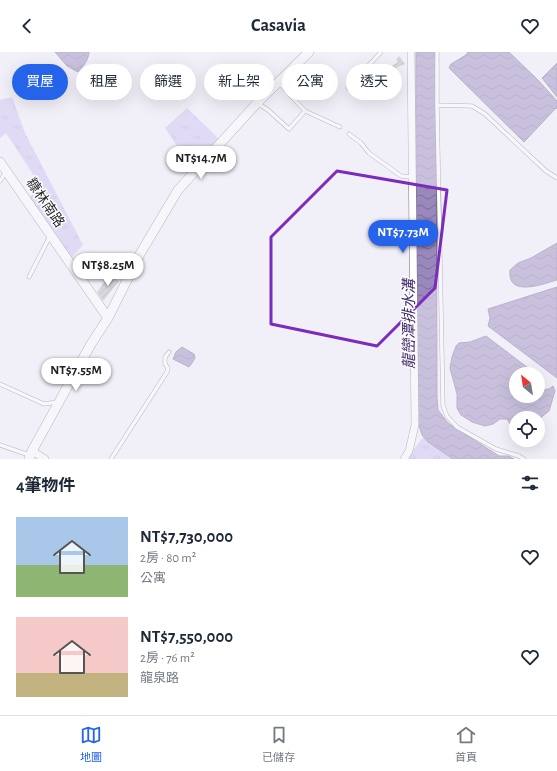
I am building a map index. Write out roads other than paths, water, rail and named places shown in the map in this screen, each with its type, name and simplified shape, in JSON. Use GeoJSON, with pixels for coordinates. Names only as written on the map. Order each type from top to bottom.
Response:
{"type":"FeatureCollection","features":[{"type":"Feature","properties":{"kind":"street"},"geometry":{"type":"LineString","coordinates":[[45,459],[30,455],[91,344],[108,318],[140,254],[178,190],[258,103],[309,52]]}},
{"type":"Feature","properties":{"kind":"street"},"geometry":{"type":"LineString","coordinates":[[404,459],[409,450],[415,425],[411,52]]}},
{"type":"Feature","properties":{"kind":"street","name":"糠林南路"},"geometry":{"type":"LineString","coordinates":[[0,162],[108,318]]}},
{"type":"Feature","properties":{"kind":"lane"},"geometry":{"type":"LineString","coordinates":[[370,64],[381,52]]}},
{"type":"Feature","properties":{"kind":"lane"},"geometry":{"type":"LineString","coordinates":[[437,52],[443,406],[447,416],[457,427],[496,449],[524,459]]}},
{"type":"Feature","properties":{"kind":"lane"},"geometry":{"type":"LineString","coordinates":[[278,82],[305,111],[340,127]]}},
{"type":"Feature","properties":{"kind":"lane"},"geometry":{"type":"LineString","coordinates":[[258,103],[289,129],[305,111]]}},
{"type":"Feature","properties":{"kind":"lane"},"geometry":{"type":"LineString","coordinates":[[437,105],[472,106],[485,114],[546,171],[557,178]]}},
{"type":"Feature","properties":{"kind":"lane"},"geometry":{"type":"LineString","coordinates":[[349,134],[361,143],[369,153],[401,176],[412,177]]}},
{"type":"Feature","properties":{"kind":"lane"},"geometry":{"type":"LineString","coordinates":[[0,181],[7,172]]}},
{"type":"Feature","properties":{"kind":"lane"},"geometry":{"type":"LineString","coordinates":[[28,276],[50,235]]}},
{"type":"Feature","properties":{"kind":"lane"},"geometry":{"type":"LineString","coordinates":[[111,459],[168,372],[168,368],[165,364],[165,357],[169,352]]}},
{"type":"Feature","properties":{"kind":"lane"},"geometry":{"type":"LineString","coordinates":[[0,384],[44,404],[59,402]]}},
{"type":"Feature","properties":{"kind":"lane"},"geometry":{"type":"LineString","coordinates":[[0,445],[30,455]]}},
{"type":"Feature","properties":{"kind":"water"},"geometry":{"type":"Polygon","coordinates":[[[55,52],[89,52],[84,64],[76,64],[76,71],[68,67],[68,64],[65,64],[55,52]]]}},
{"type":"Feature","properties":{"kind":"water"},"geometry":{"type":"Polygon","coordinates":[[[416,52],[436,52],[438,410],[448,423],[499,456],[509,456],[514,459],[453,459],[428,442],[422,435],[417,419],[415,394],[416,52]]]}},
{"type":"Feature","properties":{"kind":"water"},"geometry":{"type":"Polygon","coordinates":[[[468,52],[509,52],[557,101],[557,109],[556,108],[524,142],[449,68],[451,64],[466,55],[468,52]]]}},
{"type":"Feature","properties":{"kind":"water"},"geometry":{"type":"Polygon","coordinates":[[[557,63],[557,97],[542,78],[557,63]]]}},
{"type":"Feature","properties":{"kind":"water"},"geometry":{"type":"Polygon","coordinates":[[[557,243],[557,280],[527,287],[520,287],[514,284],[511,279],[510,270],[518,263],[531,258],[557,243]]]}},
{"type":"Feature","properties":{"kind":"water"},"geometry":{"type":"Polygon","coordinates":[[[557,287],[557,378],[545,369],[545,367],[542,367],[488,326],[490,318],[488,309],[557,287]]]}},
{"type":"Feature","properties":{"kind":"water"},"geometry":{"type":"Polygon","coordinates":[[[486,336],[527,367],[509,367],[509,403],[545,403],[545,390],[553,386],[555,391],[549,411],[545,414],[545,411],[509,411],[509,422],[507,419],[500,419],[493,424],[485,426],[472,422],[461,415],[457,408],[457,394],[450,368],[456,346],[459,343],[470,342],[486,336]]]}},
{"type":"Feature","properties":{"kind":"water"},"geometry":{"type":"Polygon","coordinates":[[[182,347],[194,354],[195,358],[189,367],[173,359],[176,352],[182,347]]]}},
{"type":"Feature","properties":{"kind":"water label","name":"龍巒潭排水溝"},"geometry":{"type":"Point","coordinates":[409,324]}}]}
